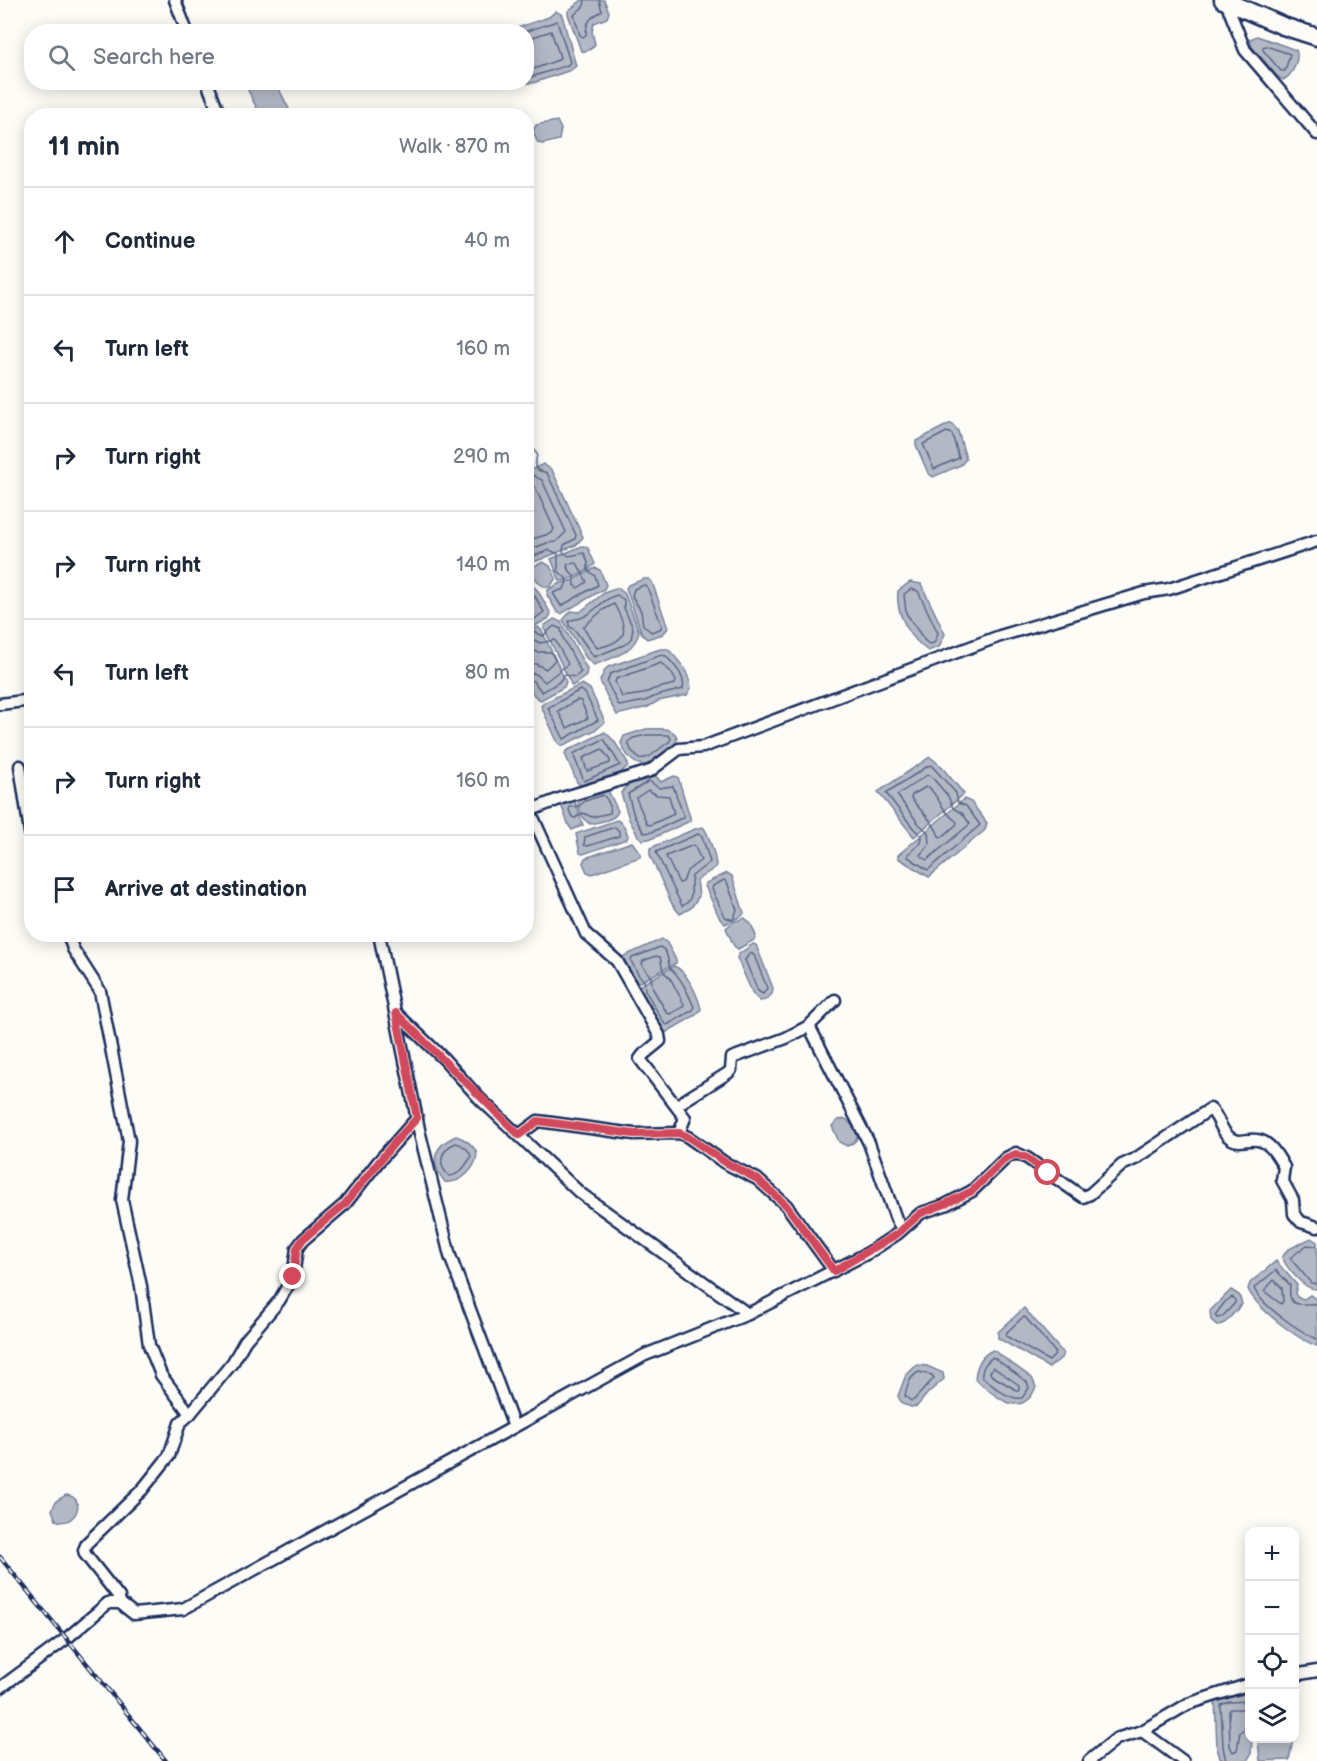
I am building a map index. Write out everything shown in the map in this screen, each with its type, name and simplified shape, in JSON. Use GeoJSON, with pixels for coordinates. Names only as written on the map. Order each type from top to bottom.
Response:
{"type":"FeatureCollection","features":[{"type":"Feature","properties":{"kind":"main road"},"geometry":{"type":"LineString","coordinates":[[1224,1],[1283,26],[1317,37]]}},
{"type":"Feature","properties":{"kind":"street"},"geometry":{"type":"LineString","coordinates":[[176,0],[184,24]]}},
{"type":"Feature","properties":{"kind":"street"},"geometry":{"type":"LineString","coordinates":[[1224,1],[1245,50],[1317,134]]}},
{"type":"Feature","properties":{"kind":"street"},"geometry":{"type":"LineString","coordinates":[[210,90],[217,108]]}},
{"type":"Feature","properties":{"kind":"street"},"geometry":{"type":"LineString","coordinates":[[534,809],[650,771],[679,749],[703,747],[1000,636],[1144,593],[1169,589],[1317,541]]}},
{"type":"Feature","properties":{"kind":"street"},"geometry":{"type":"LineString","coordinates":[[0,704],[24,700]]}},
{"type":"Feature","properties":{"kind":"street"},"geometry":{"type":"LineString","coordinates":[[20,766],[24,792]]}},
{"type":"Feature","properties":{"kind":"street"},"geometry":{"type":"LineString","coordinates":[[534,824],[586,934],[617,961],[659,1035],[660,1041],[640,1059],[686,1118],[679,1133]]}},
{"type":"Feature","properties":{"kind":"street"},"geometry":{"type":"LineString","coordinates":[[71,942],[100,991],[129,1142],[122,1200],[141,1286],[149,1345],[161,1376],[190,1414]]}},
{"type":"Feature","properties":{"kind":"street"},"geometry":{"type":"LineString","coordinates":[[381,942],[417,1118],[450,1256],[514,1427]]}},
{"type":"Feature","properties":{"kind":"street"},"geometry":{"type":"LineString","coordinates":[[677,1105],[728,1073],[731,1070],[732,1058],[786,1038],[809,1026],[835,1000]]}},
{"type":"Feature","properties":{"kind":"street"},"geometry":{"type":"LineString","coordinates":[[396,1013],[580,1193],[748,1314]]}},
{"type":"Feature","properties":{"kind":"street"},"geometry":{"type":"LineString","coordinates":[[809,1026],[869,1143],[896,1219],[902,1229]]}},
{"type":"Feature","properties":{"kind":"street"},"geometry":{"type":"LineString","coordinates":[[0,1688],[66,1639],[108,1603],[120,1603],[134,1614],[183,1609],[645,1355],[748,1314],[868,1253],[921,1213],[972,1191],[1006,1158],[1016,1154],[1027,1158],[1083,1197],[1090,1194],[1122,1165],[1136,1159],[1210,1108],[1229,1137],[1237,1142],[1257,1140],[1273,1150],[1284,1167],[1282,1180],[1293,1200],[1294,1214],[1301,1222],[1317,1227]]}},
{"type":"Feature","properties":{"kind":"street"},"geometry":{"type":"LineString","coordinates":[[120,1603],[119,1597],[84,1550],[87,1543],[142,1490],[169,1456],[180,1423],[233,1362],[244,1341],[279,1301],[293,1277],[297,1248],[303,1239],[345,1204],[417,1118]]}},
{"type":"Feature","properties":{"kind":"street"},"geometry":{"type":"LineString","coordinates":[[519,1135],[538,1121],[634,1134],[679,1133],[757,1179],[786,1205],[834,1271]]}},
{"type":"Feature","properties":{"kind":"street"},"geometry":{"type":"LineString","coordinates":[[1299,1674],[1317,1671]]}},
{"type":"Feature","properties":{"kind":"street"},"geometry":{"type":"LineString","coordinates":[[1089,1761],[1116,1740],[1142,1731],[1188,1704],[1245,1686]]}},
{"type":"Feature","properties":{"kind":"street"},"geometry":{"type":"LineString","coordinates":[[1142,1731],[1183,1761]]}},
{"type":"Feature","properties":{"kind":"water"},"geometry":{"type":"Polygon","coordinates":[[[582,0],[604,0],[609,12],[607,18],[594,23],[592,32],[595,44],[589,50],[581,51],[568,11],[582,0]]]}},
{"type":"Feature","properties":{"kind":"water"},"geometry":{"type":"Polygon","coordinates":[[[556,11],[562,15],[576,66],[571,70],[534,83],[534,24],[528,24],[549,17],[556,11]]]}},
{"type":"Feature","properties":{"kind":"water"},"geometry":{"type":"Polygon","coordinates":[[[1257,36],[1296,50],[1296,63],[1283,80],[1252,47],[1250,39],[1257,36]]]}},
{"type":"Feature","properties":{"kind":"water"},"geometry":{"type":"Polygon","coordinates":[[[248,90],[280,90],[288,108],[257,108],[248,90]]]}},
{"type":"Feature","properties":{"kind":"water"},"geometry":{"type":"Polygon","coordinates":[[[557,121],[561,129],[559,140],[538,143],[534,134],[536,125],[557,121]]]}},
{"type":"Feature","properties":{"kind":"water"},"geometry":{"type":"Polygon","coordinates":[[[952,424],[958,431],[966,459],[961,465],[933,477],[928,473],[916,441],[952,424]]]}},
{"type":"Feature","properties":{"kind":"water"},"geometry":{"type":"Polygon","coordinates":[[[543,464],[552,470],[583,537],[576,545],[534,562],[534,468],[543,464]]]}},
{"type":"Feature","properties":{"kind":"water"},"geometry":{"type":"Polygon","coordinates":[[[582,546],[588,548],[595,564],[578,575],[560,581],[551,559],[582,546]]]}},
{"type":"Feature","properties":{"kind":"water"},"geometry":{"type":"Polygon","coordinates":[[[543,562],[550,566],[556,578],[550,587],[538,582],[534,576],[534,566],[543,562]]]}},
{"type":"Feature","properties":{"kind":"water"},"geometry":{"type":"Polygon","coordinates":[[[595,568],[600,570],[606,585],[604,589],[561,614],[557,612],[547,595],[548,590],[595,568]]]}},
{"type":"Feature","properties":{"kind":"water"},"geometry":{"type":"Polygon","coordinates":[[[644,579],[652,582],[668,628],[663,634],[647,639],[642,634],[626,588],[644,579]]]}},
{"type":"Feature","properties":{"kind":"water"},"geometry":{"type":"Polygon","coordinates":[[[910,582],[921,584],[945,634],[939,647],[928,651],[915,639],[901,617],[898,591],[910,582]]]}},
{"type":"Feature","properties":{"kind":"water"},"geometry":{"type":"Polygon","coordinates":[[[534,587],[551,614],[548,619],[534,626],[534,587]]]}},
{"type":"Feature","properties":{"kind":"water"},"geometry":{"type":"Polygon","coordinates":[[[618,588],[625,594],[639,631],[637,638],[622,653],[594,665],[586,658],[563,620],[571,611],[580,612],[604,593],[618,588]]]}},
{"type":"Feature","properties":{"kind":"water"},"geometry":{"type":"Polygon","coordinates":[[[554,619],[561,622],[587,669],[586,676],[572,686],[544,628],[554,619]]]}},
{"type":"Feature","properties":{"kind":"water"},"geometry":{"type":"Polygon","coordinates":[[[538,627],[542,631],[566,682],[564,687],[541,700],[534,695],[534,629],[538,627]]]}},
{"type":"Feature","properties":{"kind":"water"},"geometry":{"type":"Polygon","coordinates":[[[660,649],[668,649],[686,671],[691,688],[687,695],[658,701],[648,707],[617,715],[600,681],[605,670],[660,649]]]}},
{"type":"Feature","properties":{"kind":"water"},"geometry":{"type":"Polygon","coordinates":[[[582,684],[590,689],[605,722],[597,729],[562,746],[558,743],[541,706],[582,684]]]}},
{"type":"Feature","properties":{"kind":"water"},"geometry":{"type":"Polygon","coordinates":[[[646,729],[671,731],[677,737],[676,745],[661,758],[646,765],[633,761],[621,743],[624,736],[646,729]]]}},
{"type":"Feature","properties":{"kind":"water"},"geometry":{"type":"Polygon","coordinates":[[[605,732],[614,741],[628,766],[619,774],[582,787],[577,782],[565,754],[566,751],[605,732]]]}},
{"type":"Feature","properties":{"kind":"water"},"geometry":{"type":"Polygon","coordinates":[[[930,757],[940,765],[964,794],[914,837],[878,792],[930,757]]]}},
{"type":"Feature","properties":{"kind":"water"},"geometry":{"type":"Polygon","coordinates":[[[654,774],[661,782],[674,776],[678,777],[690,821],[653,838],[643,840],[638,836],[629,819],[621,793],[636,780],[654,774]]]}},
{"type":"Feature","properties":{"kind":"water"},"geometry":{"type":"Polygon","coordinates":[[[607,788],[618,811],[610,819],[590,824],[580,812],[579,797],[607,788]]]}},
{"type":"Feature","properties":{"kind":"water"},"geometry":{"type":"Polygon","coordinates":[[[574,799],[583,825],[572,830],[561,805],[574,799]]]}},
{"type":"Feature","properties":{"kind":"water"},"geometry":{"type":"Polygon","coordinates":[[[964,799],[971,802],[987,823],[985,830],[929,877],[898,858],[898,855],[964,799]]]}},
{"type":"Feature","properties":{"kind":"water"},"geometry":{"type":"Polygon","coordinates":[[[617,820],[624,827],[627,839],[583,854],[580,853],[576,834],[617,820]]]}},
{"type":"Feature","properties":{"kind":"water"},"geometry":{"type":"Polygon","coordinates":[[[703,827],[712,846],[716,867],[697,880],[699,896],[691,908],[680,914],[672,904],[650,855],[650,848],[703,827]]]}},
{"type":"Feature","properties":{"kind":"water"},"geometry":{"type":"Polygon","coordinates":[[[632,842],[641,854],[640,857],[592,874],[587,872],[583,863],[585,858],[632,842]]]}},
{"type":"Feature","properties":{"kind":"water"},"geometry":{"type":"Polygon","coordinates":[[[727,873],[732,876],[744,913],[725,924],[720,919],[705,886],[706,883],[727,873]]]}},
{"type":"Feature","properties":{"kind":"water"},"geometry":{"type":"Polygon","coordinates":[[[745,918],[751,924],[756,936],[754,940],[738,949],[734,946],[726,928],[733,922],[745,918]]]}},
{"type":"Feature","properties":{"kind":"water"},"geometry":{"type":"Polygon","coordinates":[[[662,939],[667,943],[676,963],[640,982],[636,981],[622,957],[662,939]]]}},
{"type":"Feature","properties":{"kind":"water"},"geometry":{"type":"Polygon","coordinates":[[[753,944],[756,945],[773,988],[772,994],[760,1001],[753,994],[737,958],[753,944]]]}},
{"type":"Feature","properties":{"kind":"water"},"geometry":{"type":"Polygon","coordinates":[[[674,966],[687,978],[695,991],[701,1009],[696,1015],[665,1033],[637,987],[674,966]]]}},
{"type":"Feature","properties":{"kind":"water"},"geometry":{"type":"Polygon","coordinates":[[[846,1119],[857,1134],[856,1140],[847,1146],[839,1142],[832,1126],[838,1120],[846,1119]]]}},
{"type":"Feature","properties":{"kind":"water"},"geometry":{"type":"Polygon","coordinates":[[[456,1136],[473,1147],[477,1152],[476,1158],[471,1169],[462,1178],[445,1182],[437,1168],[436,1155],[442,1145],[456,1136]]]}},
{"type":"Feature","properties":{"kind":"water"},"geometry":{"type":"Polygon","coordinates":[[[1311,1238],[1317,1242],[1317,1289],[1302,1283],[1282,1258],[1287,1250],[1311,1238]]]}},
{"type":"Feature","properties":{"kind":"water"},"geometry":{"type":"Polygon","coordinates":[[[1276,1261],[1297,1285],[1295,1293],[1297,1297],[1304,1299],[1310,1295],[1317,1300],[1317,1346],[1299,1337],[1268,1314],[1252,1297],[1248,1289],[1250,1283],[1276,1261]]]}},
{"type":"Feature","properties":{"kind":"water"},"geometry":{"type":"Polygon","coordinates":[[[1231,1290],[1239,1295],[1242,1304],[1226,1322],[1218,1326],[1211,1320],[1210,1311],[1231,1290]]]}},
{"type":"Feature","properties":{"kind":"water"},"geometry":{"type":"Polygon","coordinates":[[[1024,1308],[1063,1353],[1061,1358],[1049,1368],[998,1338],[998,1332],[1024,1308]]]}},
{"type":"Feature","properties":{"kind":"water"},"geometry":{"type":"Polygon","coordinates":[[[993,1350],[1032,1378],[1036,1387],[1023,1403],[1015,1404],[999,1398],[975,1379],[980,1362],[993,1350]]]}},
{"type":"Feature","properties":{"kind":"water"},"geometry":{"type":"Polygon","coordinates":[[[917,1365],[927,1366],[943,1373],[944,1379],[917,1406],[911,1407],[902,1404],[898,1396],[906,1375],[917,1365]]]}},
{"type":"Feature","properties":{"kind":"water"},"geometry":{"type":"Polygon","coordinates":[[[66,1495],[77,1501],[78,1507],[73,1517],[63,1522],[56,1520],[52,1510],[56,1501],[66,1495]]]}},
{"type":"Feature","properties":{"kind":"water"},"geometry":{"type":"Polygon","coordinates":[[[1245,1694],[1245,1743],[1252,1743],[1251,1754],[1247,1761],[1224,1761],[1220,1758],[1217,1748],[1215,1699],[1245,1694]]]}},
{"type":"Feature","properties":{"kind":"water"},"geometry":{"type":"Polygon","coordinates":[[[1258,1743],[1292,1743],[1289,1760],[1260,1761],[1258,1743]]]}},
{"type":"Feature","properties":{"kind":"railway"},"geometry":{"type":"LineString","coordinates":[[0,1557],[166,1761]]}},
{"type":"Feature","properties":{"kind":"route"},"geometry":{"type":"LineString","coordinates":[[293,1277],[297,1248],[303,1239],[345,1204],[417,1118],[396,1013],[444,1059],[480,1099],[519,1135],[538,1121],[634,1134],[679,1133],[757,1179],[786,1205],[834,1271],[897,1234],[921,1213],[972,1191],[1006,1158],[1016,1154],[1027,1158],[1048,1173]]}}]}
